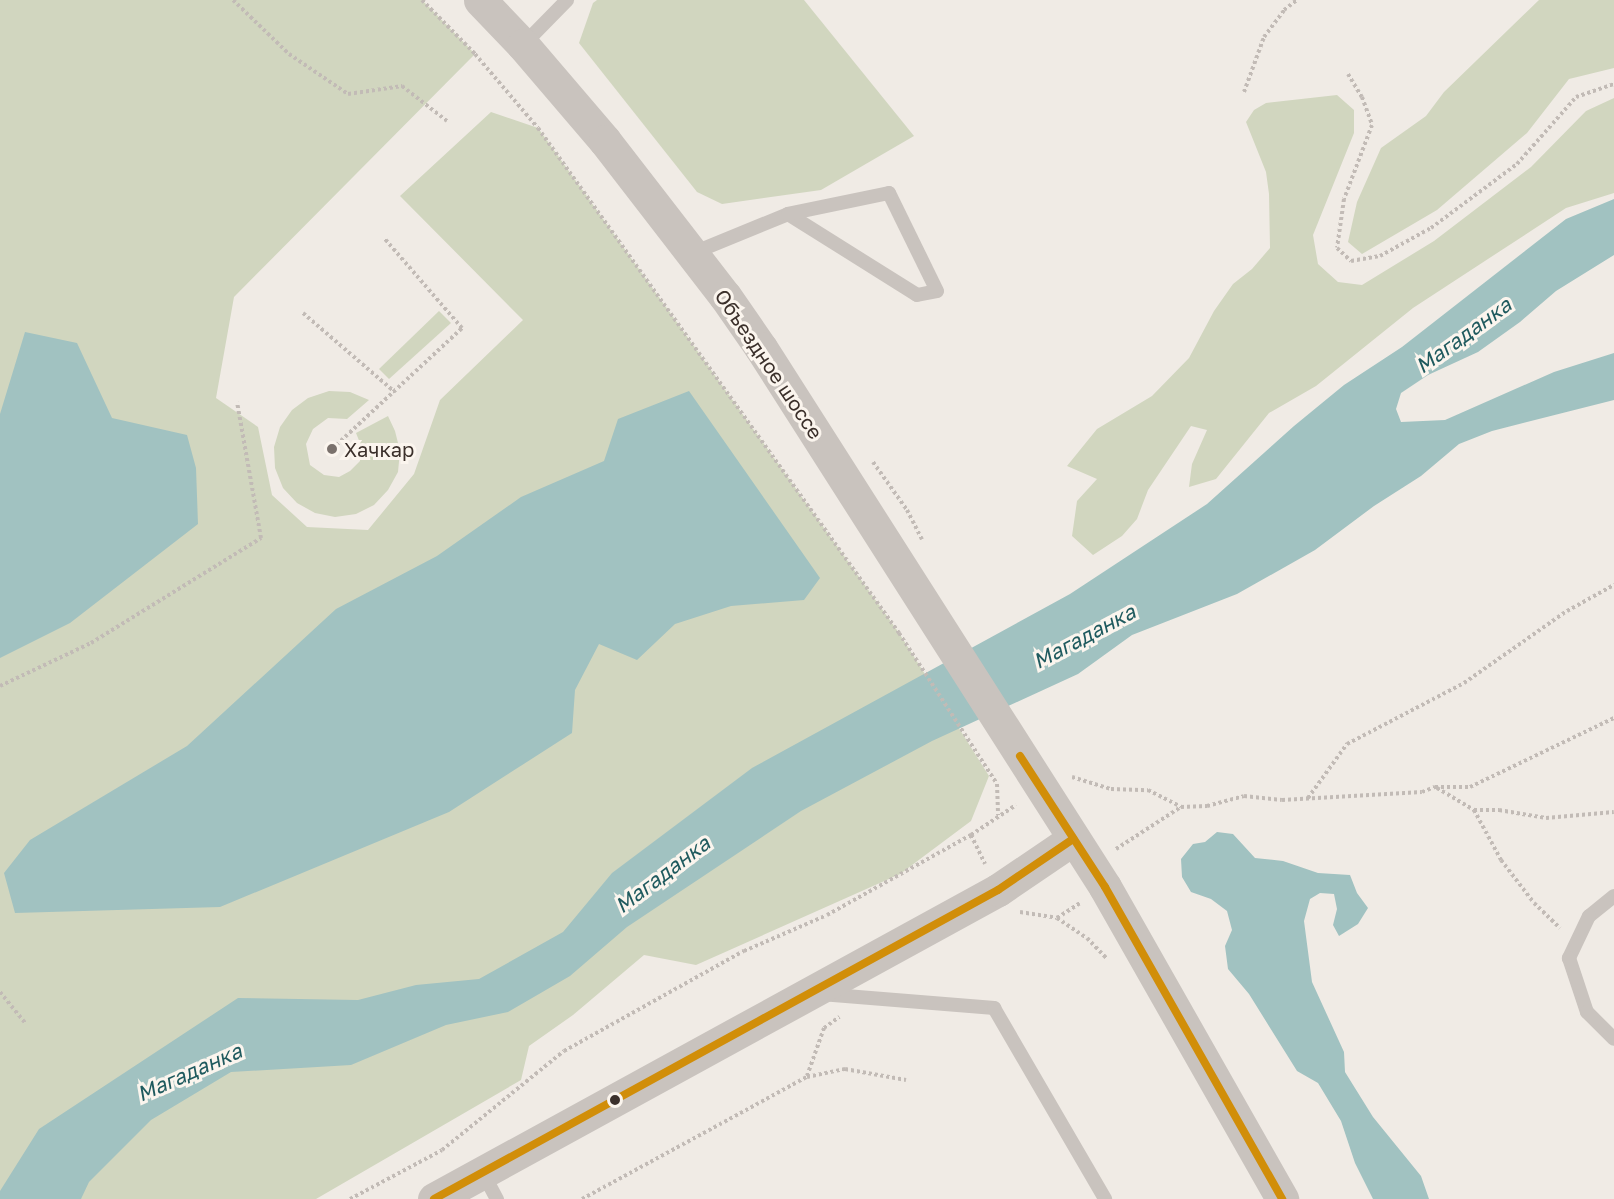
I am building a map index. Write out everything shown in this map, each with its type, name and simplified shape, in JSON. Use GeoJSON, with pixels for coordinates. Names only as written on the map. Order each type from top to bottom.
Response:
{"type":"FeatureCollection","features":[{"type":"Feature","properties":{"kind":"street","name":"Объездное шоссе"},"geometry":{"type":"LineString","coordinates":[[480,0],[523,45],[605,141],[693,253],[768,358],[1105,887],[1282,1199]]}},
{"type":"Feature","properties":{"kind":"street"},"geometry":{"type":"LineString","coordinates":[[434,1199],[490,1186],[812,993],[998,890],[1073,839]]}},
{"type":"Feature","properties":{"kind":"lane"},"geometry":{"type":"LineString","coordinates":[[523,45],[567,0]]}},
{"type":"Feature","properties":{"kind":"lane"},"geometry":{"type":"LineString","coordinates":[[693,253],[788,214],[889,193],[937,291],[916,296],[788,214]]}},
{"type":"Feature","properties":{"kind":"lane"},"geometry":{"type":"LineString","coordinates":[[1614,896],[1589,916],[1569,958],[1587,1012],[1614,1039]]}},
{"type":"Feature","properties":{"kind":"lane"},"geometry":{"type":"LineString","coordinates":[[812,993],[993,1008],[1105,1199]]}},
{"type":"Feature","properties":{"kind":"path"},"geometry":{"type":"LineString","coordinates":[[233,0],[289,54],[348,94],[402,86],[447,122]]}},
{"type":"Feature","properties":{"kind":"path"},"geometry":{"type":"LineString","coordinates":[[350,1199],[442,1150],[564,1051],[744,951],[827,915],[971,835],[999,815],[998,784],[964,736],[900,633],[538,128],[475,54],[422,0]]}},
{"type":"Feature","properties":{"kind":"path"},"geometry":{"type":"LineString","coordinates":[[1244,92],[1264,38],[1284,10],[1297,0]]}},
{"type":"Feature","properties":{"kind":"path"},"geometry":{"type":"LineString","coordinates":[[1348,74],[1362,97],[1372,125],[1344,199],[1337,248],[1352,261],[1380,256],[1431,228],[1517,164],[1576,97],[1614,84]]}},
{"type":"Feature","properties":{"kind":"path"},"geometry":{"type":"LineString","coordinates":[[332,449],[462,328],[385,239]]}},
{"type":"Feature","properties":{"kind":"path"},"geometry":{"type":"LineString","coordinates":[[303,313],[395,392]]}},
{"type":"Feature","properties":{"kind":"path"},"geometry":{"type":"LineString","coordinates":[[0,687],[91,643],[261,538],[237,402]]}},
{"type":"Feature","properties":{"kind":"path"},"geometry":{"type":"LineString","coordinates":[[1308,798],[1347,744],[1464,683],[1567,611],[1614,585]]}},
{"type":"Feature","properties":{"kind":"path"},"geometry":{"type":"LineString","coordinates":[[1066,775],[1111,789],[1148,790],[1181,807],[1207,806],[1244,796],[1282,800],[1422,792],[1435,787],[1470,787],[1614,718]]}},
{"type":"Feature","properties":{"kind":"path"},"geometry":{"type":"LineString","coordinates":[[1435,787],[1474,810],[1502,860],[1534,903],[1576,943]]}},
{"type":"Feature","properties":{"kind":"path"},"geometry":{"type":"LineString","coordinates":[[1115,849],[1181,807]]}},
{"type":"Feature","properties":{"kind":"path"},"geometry":{"type":"LineString","coordinates":[[1474,810],[1499,810],[1546,818],[1614,812]]}},
{"type":"Feature","properties":{"kind":"path"},"geometry":{"type":"LineString","coordinates":[[1057,918],[1088,938],[1112,966]]}},
{"type":"Feature","properties":{"kind":"path"},"geometry":{"type":"LineString","coordinates":[[0,992],[26,1024]]}},
{"type":"Feature","properties":{"kind":"path"},"geometry":{"type":"LineString","coordinates":[[582,1199],[807,1077],[845,1069],[906,1080]]}},
{"type":"Feature","properties":{"kind":"green space"},"geometry":{"type":"Polygon","coordinates":[[[0,0],[422,0],[475,54],[234,297],[216,398],[258,427],[272,495],[307,527],[368,530],[414,474],[440,400],[523,320],[400,196],[491,112],[538,128],[899,633],[989,776],[971,821],[900,874],[696,965],[644,955],[573,1015],[529,1046],[521,1080],[316,1199],[0,1199],[0,0]]]}},
{"type":"Feature","properties":{"kind":"green space"},"geometry":{"type":"Polygon","coordinates":[[[597,0],[804,0],[914,136],[821,190],[722,204],[697,192],[579,43],[593,3],[597,0]]]}},
{"type":"Feature","properties":{"kind":"green space"},"geometry":{"type":"Polygon","coordinates":[[[1539,0],[1614,0],[1614,68],[1569,79],[1527,133],[1437,210],[1362,254],[1348,242],[1357,202],[1381,148],[1426,116],[1444,92],[1539,0]]]}},
{"type":"Feature","properties":{"kind":"green space"},"geometry":{"type":"Polygon","coordinates":[[[1337,95],[1354,110],[1354,133],[1313,235],[1318,264],[1338,282],[1362,285],[1434,241],[1531,167],[1586,111],[1614,98],[1614,193],[1566,208],[1413,308],[1316,386],[1269,413],[1216,479],[1189,487],[1192,464],[1207,430],[1191,426],[1148,490],[1137,519],[1122,536],[1093,555],[1072,536],[1077,501],[1097,479],[1067,466],[1097,429],[1152,396],[1189,358],[1214,311],[1233,284],[1252,269],[1270,248],[1269,194],[1266,172],[1246,122],[1254,110],[1266,103],[1337,95]]]}},
{"type":"Feature","properties":{"kind":"green space"},"geometry":{"type":"Polygon","coordinates":[[[439,311],[451,323],[389,379],[379,369],[439,311]]]}},
{"type":"Feature","properties":{"kind":"green space"},"geometry":{"type":"Polygon","coordinates":[[[329,391],[350,392],[369,400],[347,419],[328,418],[313,429],[306,444],[310,465],[324,475],[339,477],[350,471],[360,461],[360,443],[356,433],[388,416],[400,451],[398,472],[388,490],[374,505],[356,514],[335,517],[315,513],[297,503],[283,488],[275,468],[274,447],[280,427],[292,410],[308,398],[329,391]]]}},
{"type":"Feature","properties":{"kind":"water","name":"Магаданка"},"geometry":{"type":"Polygon","coordinates":[[[1614,199],[1614,255],[1556,291],[1520,322],[1478,352],[1428,375],[1401,393],[1396,409],[1401,422],[1445,420],[1554,372],[1614,353],[1614,400],[1492,431],[1459,444],[1421,476],[1374,506],[1315,550],[1237,594],[1132,635],[1078,674],[932,741],[801,811],[627,927],[570,976],[508,1012],[446,1025],[351,1065],[231,1072],[151,1120],[89,1182],[81,1199],[0,1199],[0,1191],[39,1129],[238,998],[358,1000],[416,985],[479,979],[563,932],[612,873],[752,768],[1070,594],[1207,504],[1294,426],[1344,385],[1402,347],[1566,219],[1614,199]]]}},
{"type":"Feature","properties":{"kind":"water"},"geometry":{"type":"Polygon","coordinates":[[[25,332],[77,343],[112,418],[187,435],[196,468],[198,524],[70,623],[0,658],[0,414],[25,332]]]}},
{"type":"Feature","properties":{"kind":"water"},"geometry":{"type":"Polygon","coordinates":[[[689,391],[820,578],[804,600],[731,606],[675,624],[637,660],[599,644],[575,690],[572,733],[449,812],[220,907],[15,913],[4,873],[30,840],[187,746],[336,609],[437,556],[521,497],[604,461],[618,419],[689,391]]]}},
{"type":"Feature","properties":{"kind":"water"},"geometry":{"type":"Polygon","coordinates":[[[1217,832],[1233,834],[1255,858],[1283,861],[1318,873],[1350,875],[1357,893],[1368,908],[1358,924],[1339,936],[1333,925],[1337,909],[1334,894],[1320,893],[1310,899],[1304,921],[1312,982],[1344,1052],[1345,1072],[1373,1117],[1421,1176],[1429,1199],[1373,1199],[1355,1163],[1341,1121],[1318,1083],[1297,1071],[1249,994],[1228,969],[1225,946],[1232,930],[1227,911],[1211,899],[1191,892],[1182,877],[1181,859],[1193,844],[1205,842],[1217,832]]]}},
{"type":"Feature","properties":{"kind":"transit line"},"geometry":{"type":"LineString","coordinates":[[1020,756],[1105,887],[1282,1199]]}},
{"type":"Feature","properties":{"kind":"transit line"},"geometry":{"type":"LineString","coordinates":[[434,1199],[998,890],[1073,839]]}},
{"type":"Feature","properties":{"kind":"place","name":"Хачкар"},"geometry":{"type":"Point","coordinates":[332,449]}}]}
